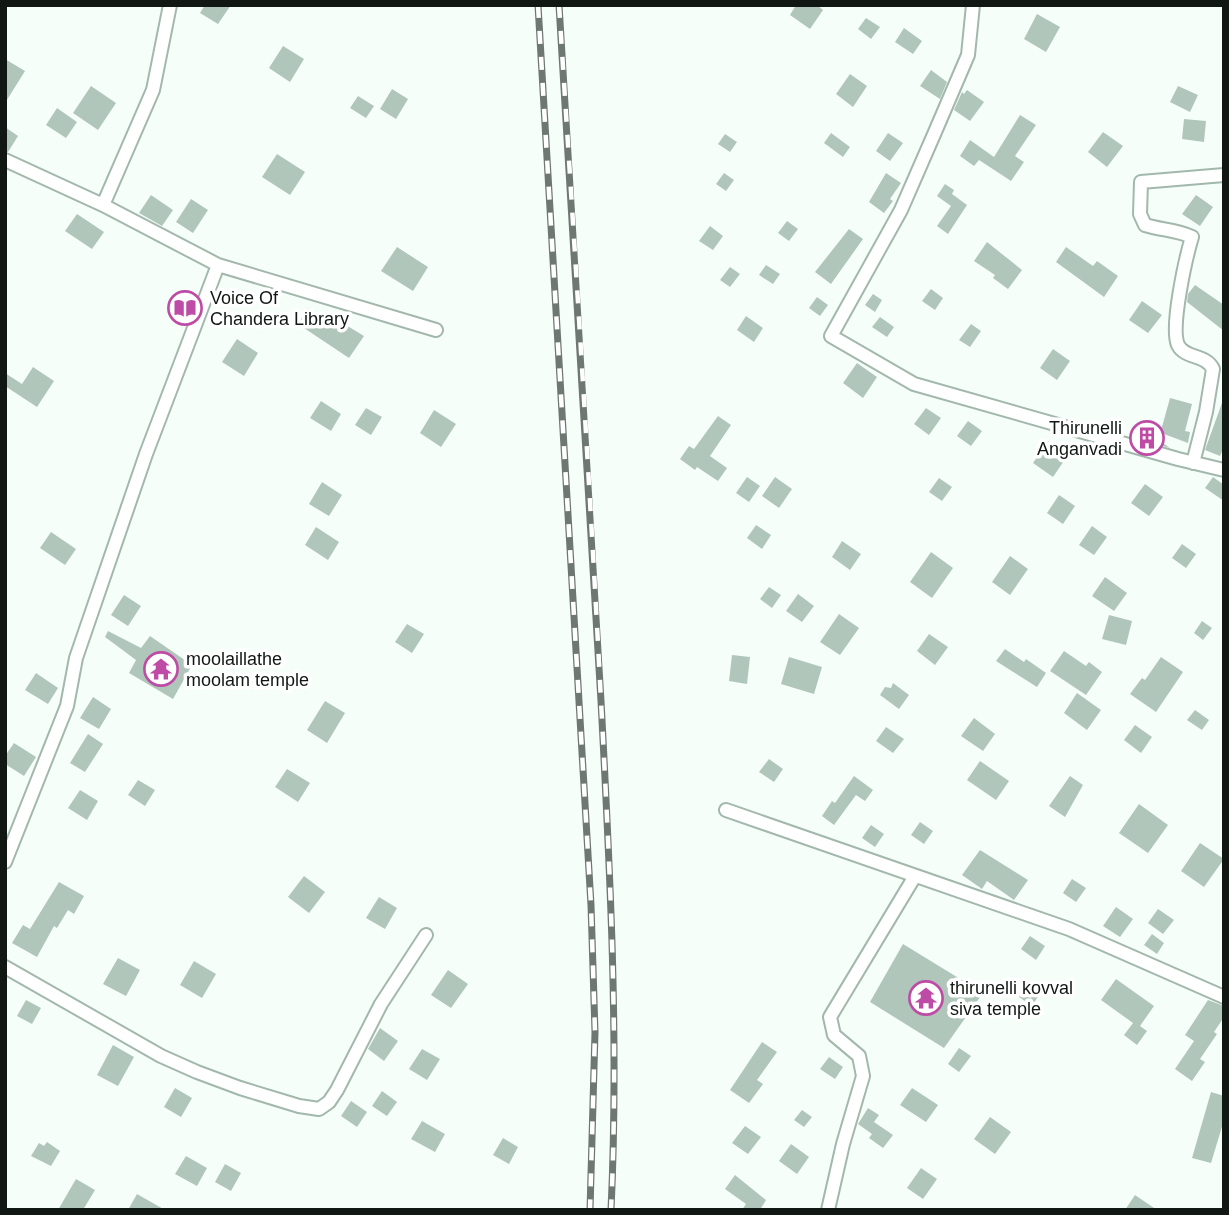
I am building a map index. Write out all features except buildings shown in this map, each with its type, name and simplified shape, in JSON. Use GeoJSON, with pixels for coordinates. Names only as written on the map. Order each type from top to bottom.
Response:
{"type":"FeatureCollection","features":[{"type":"Feature","properties":{"kind":"street"},"geometry":{"type":"LineString","coordinates":[[103,205],[153,90],[170,5]]}},
{"type":"Feature","properties":{"kind":"street"},"geometry":{"type":"LineString","coordinates":[[973,5],[968,55],[935,132],[901,210],[831,336],[914,384],[1224,470]]}},
{"type":"Feature","properties":{"kind":"street"},"geometry":{"type":"LineString","coordinates":[[5,160],[103,205],[218,265],[436,330]]}},
{"type":"Feature","properties":{"kind":"street"},"geometry":{"type":"LineString","coordinates":[[1192,463],[1206,412],[1213,369],[1210,363],[1177,344],[1183,267],[1192,237],[1178,231],[1159,230],[1145,225],[1140,214],[1141,181],[1224,175]]}},
{"type":"Feature","properties":{"kind":"street"},"geometry":{"type":"LineString","coordinates":[[5,862],[67,706],[76,658],[146,454],[218,265]]}},
{"type":"Feature","properties":{"kind":"street"},"geometry":{"type":"LineString","coordinates":[[726,810],[1069,929],[1224,997]]}},
{"type":"Feature","properties":{"kind":"street"},"geometry":{"type":"LineString","coordinates":[[828,1210],[843,1144],[863,1076],[859,1056],[834,1035],[831,1017],[915,876]]}},
{"type":"Feature","properties":{"kind":"street"},"geometry":{"type":"LineString","coordinates":[[5,967],[162,1056],[197,1072],[240,1088],[319,1109],[329,1102],[337,1090],[380,1004],[426,935]]}},
{"type":"Feature","properties":{"kind":"railway"},"geometry":{"type":"LineString","coordinates":[[538,5],[591,905],[595,1032],[590,1210]]}},
{"type":"Feature","properties":{"kind":"railway"},"geometry":{"type":"LineString","coordinates":[[559,5],[607,828],[614,1019],[611,1210]]}},
{"type":"Feature","properties":{"kind":"place","name":"Voice Of Chandera Library"},"geometry":{"type":"Point","coordinates":[185,308]}},
{"type":"Feature","properties":{"kind":"place","name":"Thirunelli Anganvadi"},"geometry":{"type":"Point","coordinates":[1147,438]}},
{"type":"Feature","properties":{"kind":"place","name":"moolaillathe moolam temple"},"geometry":{"type":"Point","coordinates":[161,669]}},
{"type":"Feature","properties":{"kind":"place","name":"thirunelli kovval siva temple"},"geometry":{"type":"Point","coordinates":[926,998]}}]}
